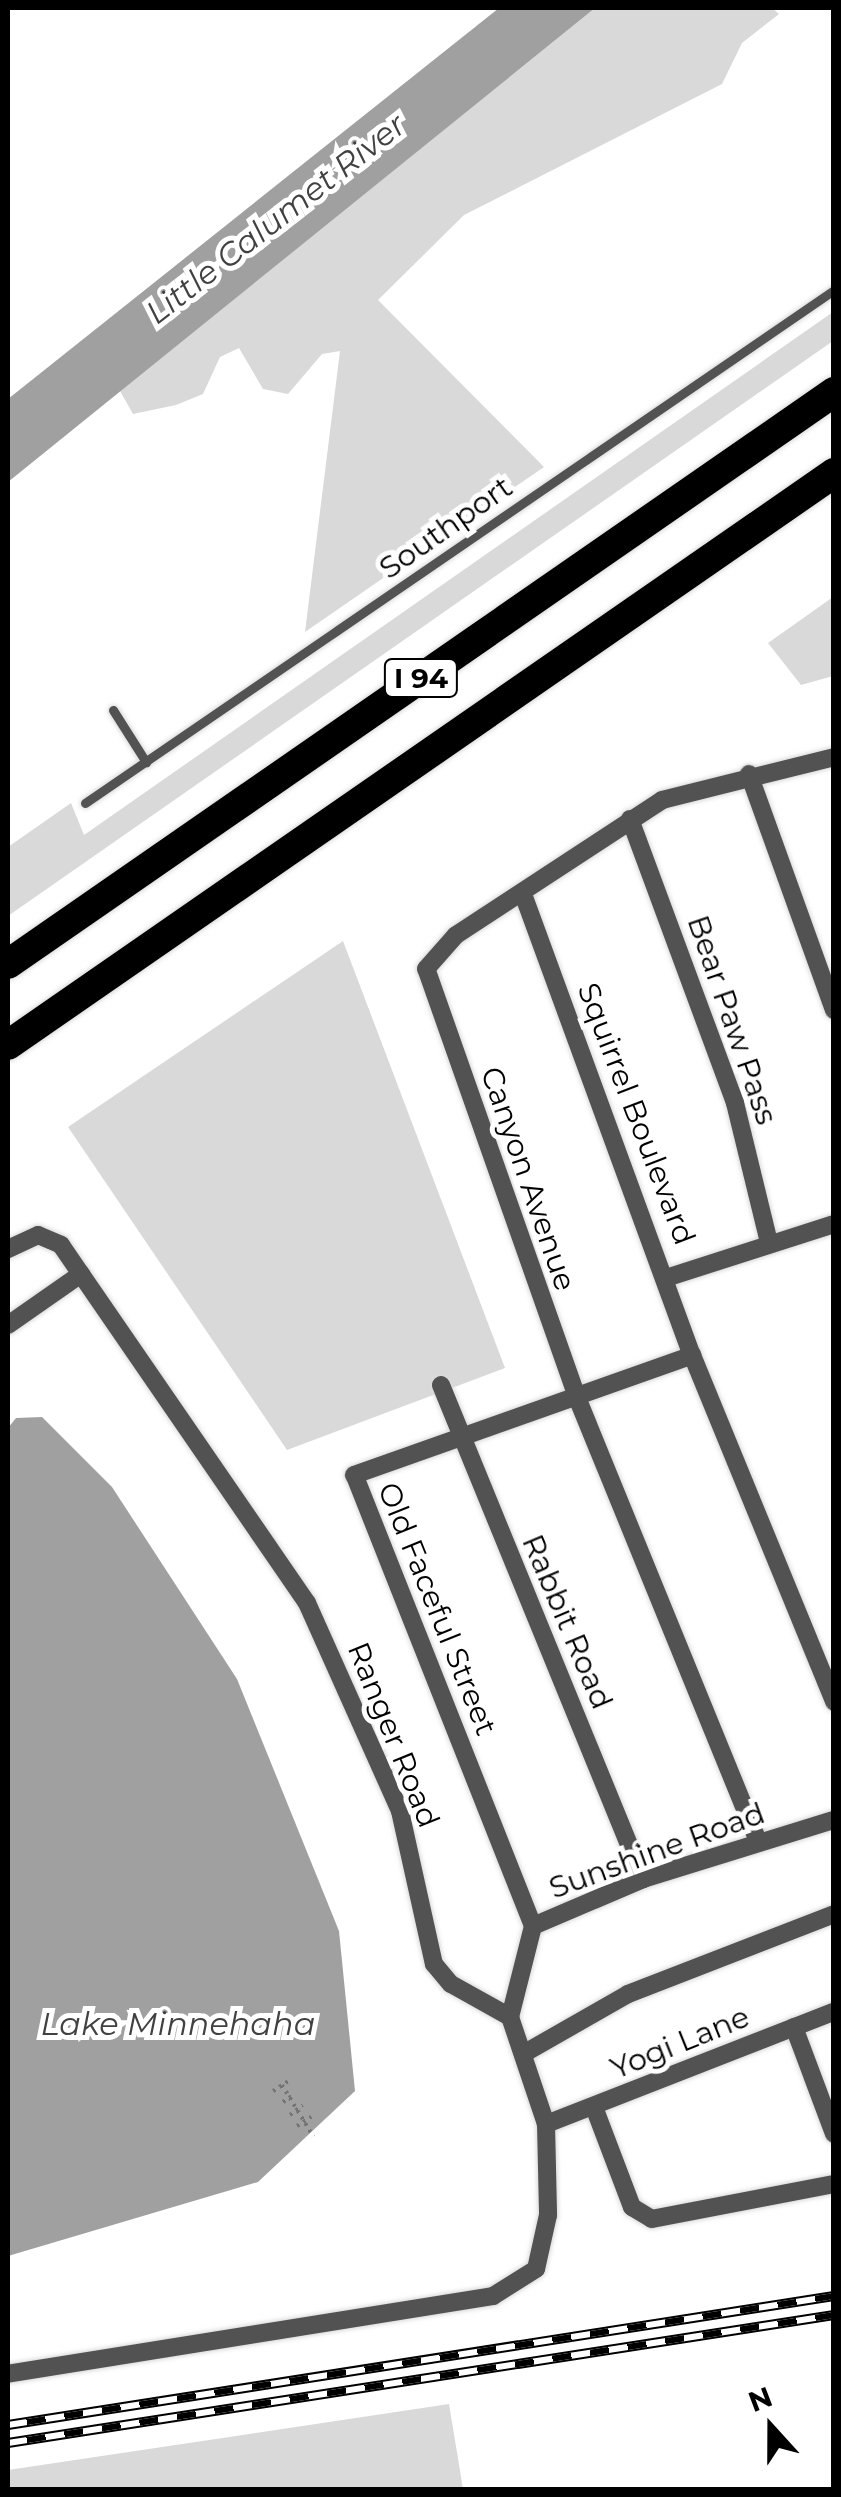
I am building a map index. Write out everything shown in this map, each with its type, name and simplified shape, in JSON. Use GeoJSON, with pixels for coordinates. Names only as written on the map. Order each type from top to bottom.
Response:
{"type":"FeatureCollection","features":[{"type":"Feature","properties":{"kind":"highway","name":"I 94"},"geometry":{"type":"LineString","coordinates":[[8,964],[834,392]]}},
{"type":"Feature","properties":{"kind":"highway","name":"I 94"},"geometry":{"type":"LineString","coordinates":[[8,1045],[834,473]]}},
{"type":"Feature","properties":{"kind":"street","name":"Canyon Avenue"},"geometry":{"type":"LineString","coordinates":[[758,1841],[577,1397],[426,976],[442,946],[662,800],[749,774],[834,757]]}},
{"type":"Feature","properties":{"kind":"street"},"geometry":{"type":"LineString","coordinates":[[749,774],[834,1010]]}},
{"type":"Feature","properties":{"kind":"street","name":"Bear Paw Pass"},"geometry":{"type":"LineString","coordinates":[[630,818],[735,1103],[770,1243]]}},
{"type":"Feature","properties":{"kind":"street","name":"Squirrel Boulevard"},"geometry":{"type":"LineString","coordinates":[[522,894],[668,1277],[692,1354]]}},
{"type":"Feature","properties":{"kind":"street"},"geometry":{"type":"LineString","coordinates":[[668,1277],[834,1224]]}},
{"type":"Feature","properties":{"kind":"street","name":"Ranger Road"},"geometry":{"type":"LineString","coordinates":[[8,1248],[48,1236],[80,1274],[322,1631],[400,1812],[434,1964],[451,1984],[510,2017]]}},
{"type":"Feature","properties":{"kind":"street"},"geometry":{"type":"LineString","coordinates":[[8,1326],[80,1274]]}},
{"type":"Feature","properties":{"kind":"street"},"geometry":{"type":"LineString","coordinates":[[692,1354],[834,1702]]}},
{"type":"Feature","properties":{"kind":"street","name":"Old Faceful Street"},"geometry":{"type":"LineString","coordinates":[[533,1926],[354,1475],[692,1354]]}},
{"type":"Feature","properties":{"kind":"street","name":"Rabbit Road"},"geometry":{"type":"LineString","coordinates":[[442,1386],[643,1879]]}},
{"type":"Feature","properties":{"kind":"street","name":"Sunshine Road"},"geometry":{"type":"LineString","coordinates":[[510,2017],[533,1926],[643,1879],[834,1820]]}},
{"type":"Feature","properties":{"kind":"street"},"geometry":{"type":"LineString","coordinates":[[523,2054],[628,1994],[834,1914]]}},
{"type":"Feature","properties":{"kind":"street","name":"Yogi Lane"},"geometry":{"type":"LineString","coordinates":[[546,2124],[834,2012]]}},
{"type":"Feature","properties":{"kind":"street"},"geometry":{"type":"LineString","coordinates":[[8,2374],[506,2292],[532,2275],[543,2249],[546,2124],[510,2017]]}},
{"type":"Feature","properties":{"kind":"street"},"geometry":{"type":"LineString","coordinates":[[794,2027],[834,2134]]}},
{"type":"Feature","properties":{"kind":"street"},"geometry":{"type":"LineString","coordinates":[[594,2107],[632,2207],[652,2219],[834,2184]]}},
{"type":"Feature","properties":{"kind":"lane","name":"Southport"},"geometry":{"type":"LineString","coordinates":[[85,803],[834,290]]}},
{"type":"Feature","properties":{"kind":"lane"},"geometry":{"type":"LineString","coordinates":[[113,710],[146,762]]}},
{"type":"Feature","properties":{"kind":"path"},"geometry":{"type":"LineString","coordinates":[[273,2092],[290,2080]]}},
{"type":"Feature","properties":{"kind":"path"},"geometry":{"type":"LineString","coordinates":[[282,2086],[292,2096],[313,2136]]}},
{"type":"Feature","properties":{"kind":"path"},"geometry":{"type":"LineString","coordinates":[[283,2102],[292,2096]]}},
{"type":"Feature","properties":{"kind":"path"},"geometry":{"type":"LineString","coordinates":[[290,2115],[303,2106]]}},
{"type":"Feature","properties":{"kind":"path"},"geometry":{"type":"LineString","coordinates":[[296,2126],[310,2117]]}},
{"type":"Feature","properties":{"kind":"shaded area"},"geometry":{"type":"Polygon","coordinates":[[[595,8],[772,8],[779,14],[742,43],[722,84],[464,215],[378,300],[544,467],[305,632],[340,351],[322,354],[288,394],[263,389],[239,348],[220,357],[203,394],[176,405],[133,414],[120,391],[595,8]]]}},
{"type":"Feature","properties":{"kind":"shaded area"},"geometry":{"type":"Polygon","coordinates":[[[833,312],[833,341],[8,916],[8,847],[71,803],[84,835],[833,312]]]}},
{"type":"Feature","properties":{"kind":"shaded area"},"geometry":{"type":"Polygon","coordinates":[[[833,597],[833,676],[801,685],[768,643],[833,597]]]}},
{"type":"Feature","properties":{"kind":"shaded area"},"geometry":{"type":"Polygon","coordinates":[[[343,941],[505,1368],[287,1450],[68,1127],[343,941]]]}},
{"type":"Feature","properties":{"kind":"shaded area"},"geometry":{"type":"Polygon","coordinates":[[[449,2404],[463,2489],[8,2489],[8,2470],[449,2404]]]}},
{"type":"Feature","properties":{"kind":"water","name":"Little Calumet River"},"geometry":{"type":"Polygon","coordinates":[[[499,8],[595,8],[8,482],[8,399],[499,8]]]}},
{"type":"Feature","properties":{"kind":"water","name":"Lake Minnehaha"},"geometry":{"type":"Polygon","coordinates":[[[42,1417],[112,1487],[237,1679],[339,1931],[355,2091],[258,2182],[8,2256],[8,1428],[16,1418],[42,1417]]]}},
{"type":"Feature","properties":{"kind":"railway"},"geometry":{"type":"LineString","coordinates":[[8,2425],[834,2296]]}},
{"type":"Feature","properties":{"kind":"railway"},"geometry":{"type":"LineString","coordinates":[[8,2443],[834,2315]]}}]}
